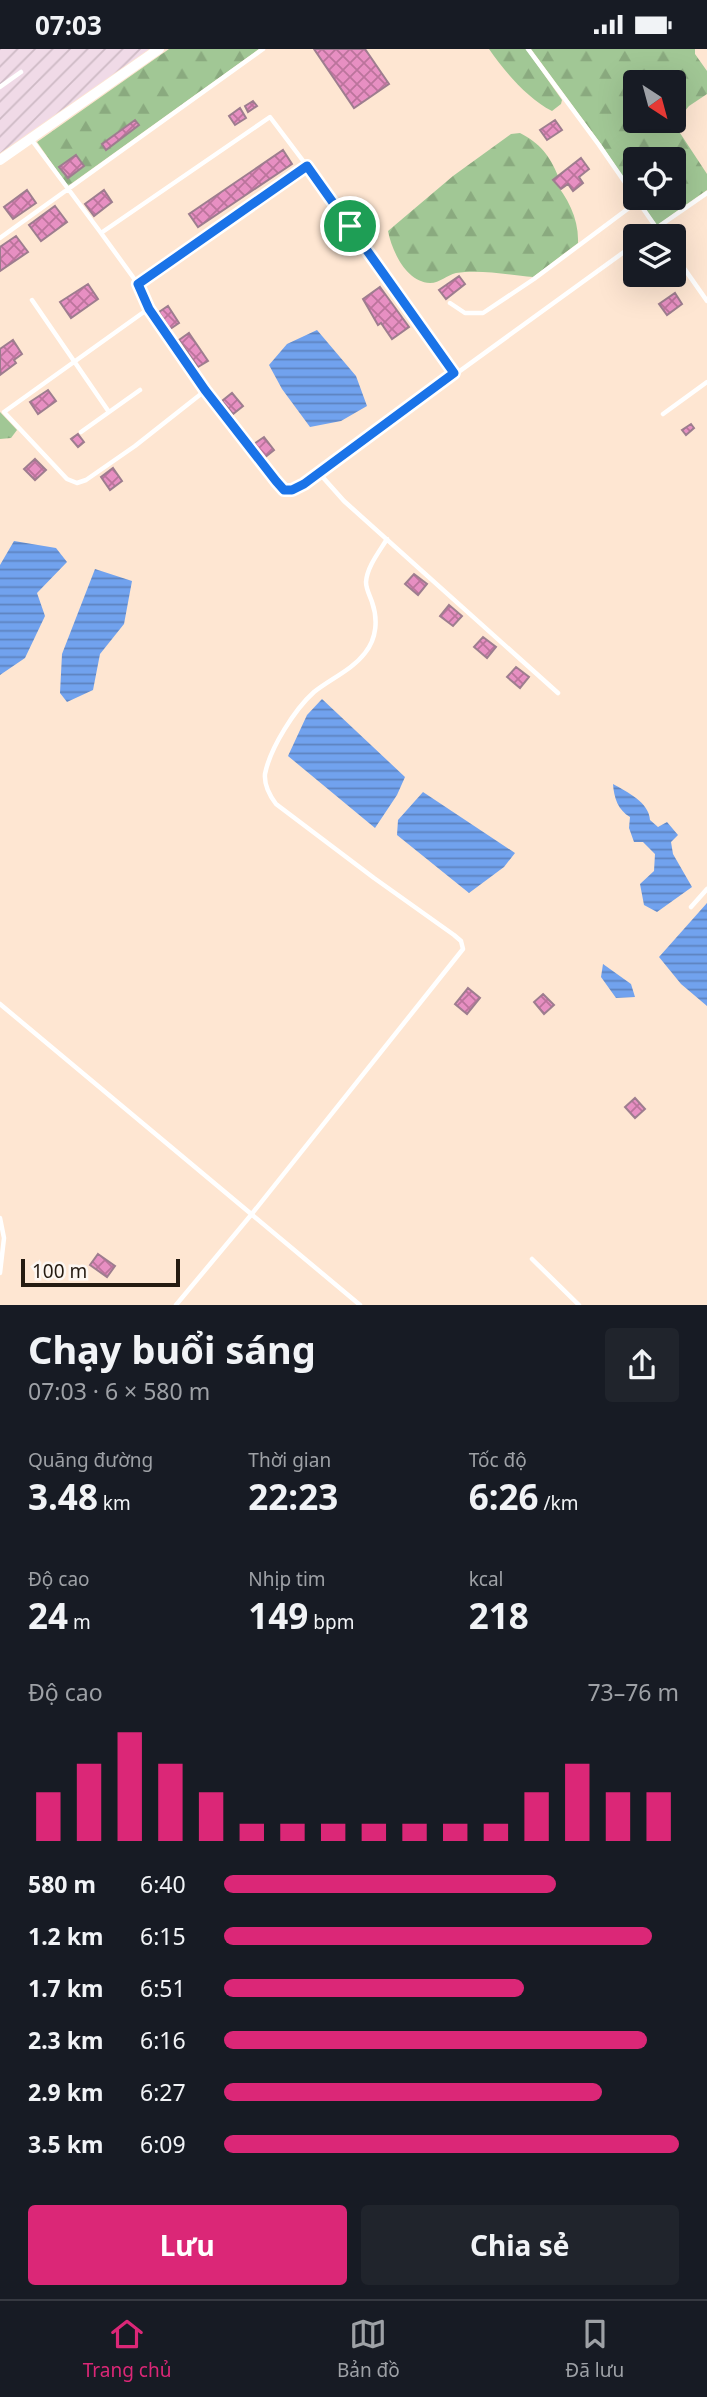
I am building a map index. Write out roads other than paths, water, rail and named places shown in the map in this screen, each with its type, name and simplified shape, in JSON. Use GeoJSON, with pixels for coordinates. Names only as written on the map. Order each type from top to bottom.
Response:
{"type":"FeatureCollection","features":[{"type":"Feature","properties":{"kind":"street"},"geometry":{"type":"LineString","coordinates":[[0,160],[159,49]]}},
{"type":"Feature","properties":{"kind":"lane"},"geometry":{"type":"LineString","coordinates":[[0,238],[263,49]]}},
{"type":"Feature","properties":{"kind":"lane"},"geometry":{"type":"LineString","coordinates":[[528,49],[600,145],[623,180]]}},
{"type":"Feature","properties":{"kind":"lane"},"geometry":{"type":"LineString","coordinates":[[0,87],[21,72]]}},
{"type":"Feature","properties":{"kind":"lane"},"geometry":{"type":"LineString","coordinates":[[101,233],[270,117],[454,373]]}},
{"type":"Feature","properties":{"kind":"lane"},"geometry":{"type":"LineString","coordinates":[[31,139],[138,284],[149,309],[205,390],[284,490],[292,490],[319,473],[623,253]]}},
{"type":"Feature","properties":{"kind":"lane"},"geometry":{"type":"LineString","coordinates":[[138,284],[307,166]]}},
{"type":"Feature","properties":{"kind":"lane"},"geometry":{"type":"LineString","coordinates":[[663,224],[707,193]]}},
{"type":"Feature","properties":{"kind":"lane"},"geometry":{"type":"LineString","coordinates":[[450,303],[465,313],[482,313],[534,279],[626,210]]}},
{"type":"Feature","properties":{"kind":"lane"},"geometry":{"type":"LineString","coordinates":[[686,271],[707,301]]}},
{"type":"Feature","properties":{"kind":"lane"},"geometry":{"type":"LineString","coordinates":[[33,300],[109,412]]}},
{"type":"Feature","properties":{"kind":"lane"},"geometry":{"type":"LineString","coordinates":[[149,309],[4,412],[67,479],[77,483],[86,480],[135,446],[205,390]]}},
{"type":"Feature","properties":{"kind":"lane"},"geometry":{"type":"LineString","coordinates":[[663,414],[707,382]]}},
{"type":"Feature","properties":{"kind":"lane"},"geometry":{"type":"LineString","coordinates":[[81,432],[140,390]]}},
{"type":"Feature","properties":{"kind":"lane"},"geometry":{"type":"LineString","coordinates":[[319,473],[344,501],[558,693]]}},
{"type":"Feature","properties":{"kind":"lane"},"geometry":{"type":"LineString","coordinates":[[176,1305],[463,949],[461,941],[454,935],[276,804],[267,786],[265,774],[295,712],[315,691],[356,662],[371,643],[376,630],[375,615],[366,585],[367,574],[387,539]]}},
{"type":"Feature","properties":{"kind":"lane"},"geometry":{"type":"LineString","coordinates":[[691,907],[707,889]]}},
{"type":"Feature","properties":{"kind":"lane"},"geometry":{"type":"LineString","coordinates":[[0,1004],[360,1305]]}},
{"type":"Feature","properties":{"kind":"lane"},"geometry":{"type":"LineString","coordinates":[[0,1218],[4,1238],[0,1273]]}},
{"type":"Feature","properties":{"kind":"lane"},"geometry":{"type":"LineString","coordinates":[[532,1259],[579,1305]]}},
{"type":"Feature","properties":{"kind":"water"},"geometry":{"type":"Polygon","coordinates":[[[317,330],[356,376],[367,406],[341,421],[310,427],[282,389],[269,365],[287,344],[317,330]]]}},
{"type":"Feature","properties":{"kind":"water"},"geometry":{"type":"Polygon","coordinates":[[[14,541],[56,548],[67,562],[37,593],[45,616],[25,658],[0,675],[0,565],[14,541]]]}},
{"type":"Feature","properties":{"kind":"water"},"geometry":{"type":"Polygon","coordinates":[[[95,569],[132,581],[124,624],[100,654],[93,690],[67,702],[60,693],[62,654],[95,569]]]}},
{"type":"Feature","properties":{"kind":"water"},"geometry":{"type":"Polygon","coordinates":[[[322,699],[405,777],[397,795],[375,828],[288,756],[307,715],[322,699]]]}},
{"type":"Feature","properties":{"kind":"water"},"geometry":{"type":"Polygon","coordinates":[[[613,784],[642,803],[650,820],[658,827],[667,822],[678,835],[671,842],[673,854],[692,887],[657,912],[644,905],[640,884],[654,871],[655,854],[643,842],[634,842],[629,828],[630,817],[617,803],[613,784]]]}},
{"type":"Feature","properties":{"kind":"water"},"geometry":{"type":"Polygon","coordinates":[[[423,792],[515,853],[504,867],[469,893],[397,835],[398,820],[423,792]]]}},
{"type":"Feature","properties":{"kind":"water"},"geometry":{"type":"Polygon","coordinates":[[[707,903],[707,1006],[681,984],[659,957],[707,903]]]}},
{"type":"Feature","properties":{"kind":"water"},"geometry":{"type":"Polygon","coordinates":[[[603,964],[631,984],[635,997],[616,998],[601,977],[603,964]]]}}]}
